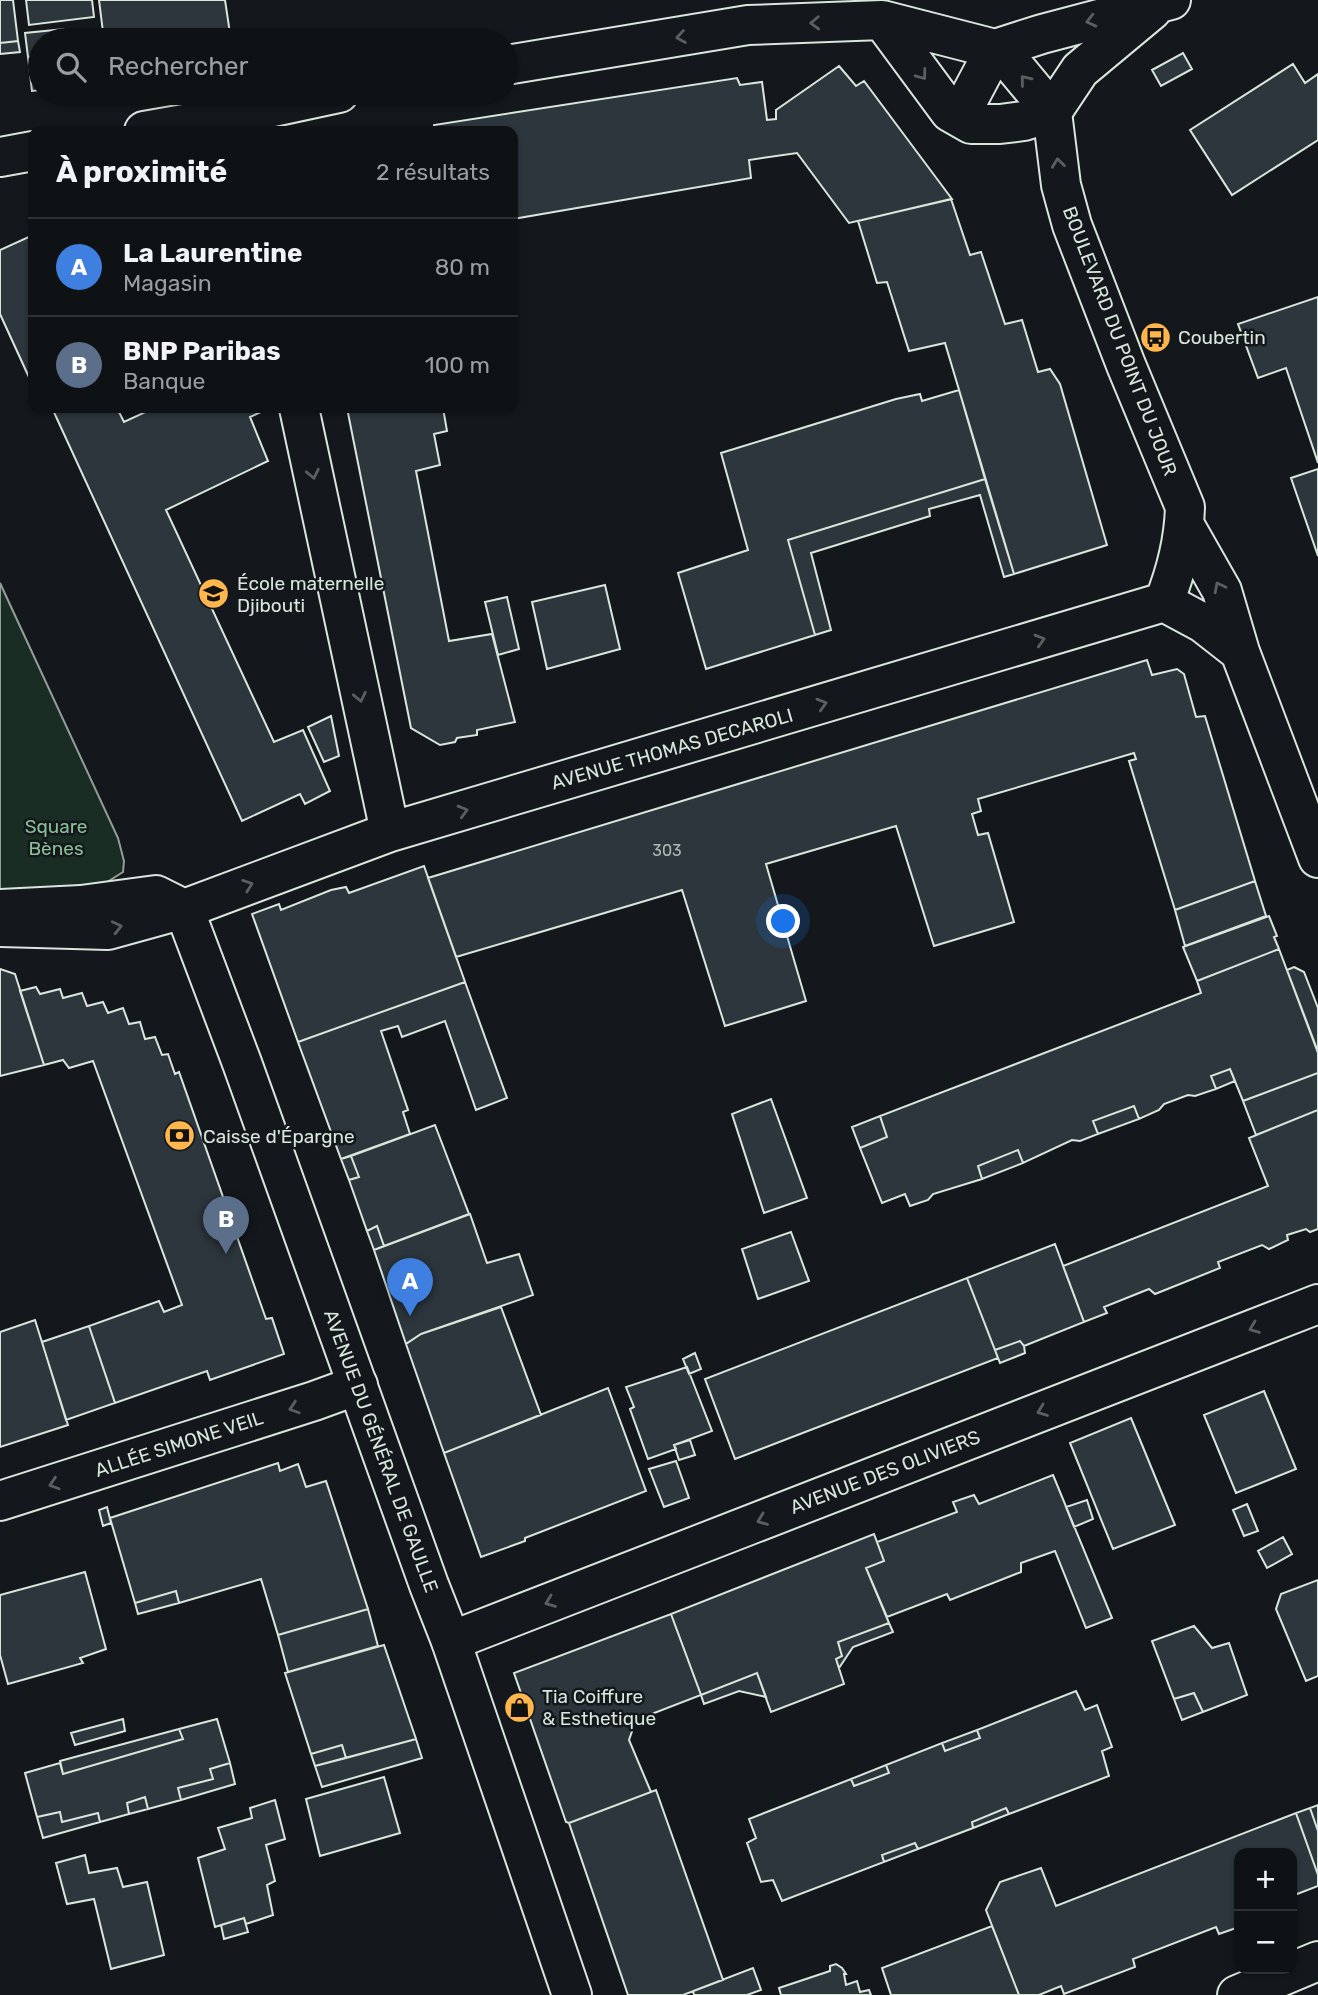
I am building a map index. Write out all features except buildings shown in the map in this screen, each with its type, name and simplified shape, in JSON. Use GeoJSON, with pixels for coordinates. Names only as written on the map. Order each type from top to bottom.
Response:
{"type":"FeatureCollection","features":[{"type":"Feature","properties":{"kind":"street"},"geometry":{"type":"LineString","coordinates":[[748,26],[778,0]]}},
{"type":"Feature","properties":{"kind":"street"},"geometry":{"type":"LineString","coordinates":[[873,10],[950,112],[971,124],[1000,124],[1052,113],[1080,70],[1164,2]]}},
{"type":"Feature","properties":{"kind":"street"},"geometry":{"type":"LineString","coordinates":[[959,117],[995,49],[1164,2]]}},
{"type":"Feature","properties":{"kind":"street"},"geometry":{"type":"LineString","coordinates":[[518,63],[748,26],[873,10],[995,49],[1013,65],[1052,113]]}},
{"type":"Feature","properties":{"kind":"street"},"geometry":{"type":"LineString","coordinates":[[203,126],[238,123],[299,105]]}},
{"type":"Feature","properties":{"kind":"street","name":"BOULEVARD DU POINT DU JOUR"},"geometry":{"type":"LineString","coordinates":[[1052,113],[1061,185],[1072,225],[1185,507],[1185,526],[1175,576],[1164,603]]}},
{"type":"Feature","properties":{"kind":"street"},"geometry":{"type":"LineString","coordinates":[[0,157],[28,152]]}},
{"type":"Feature","properties":{"kind":"street"},"geometry":{"type":"LineString","coordinates":[[300,413],[390,832]]}},
{"type":"Feature","properties":{"kind":"street","name":"BOULEVARD DU POINT DU JOUR"},"geometry":{"type":"LineString","coordinates":[[1185,526],[1222,591],[1240,652],[1314,839]]}},
{"type":"Feature","properties":{"kind":"street"},"geometry":{"type":"LineString","coordinates":[[1164,603],[1203,623],[1240,652]]}},
{"type":"Feature","properties":{"kind":"street","name":"AVENUE THOMAS DECAROLI"},"geometry":{"type":"LineString","coordinates":[[0,927],[108,930],[184,909],[390,832],[1164,603]]}},
{"type":"Feature","properties":{"kind":"street"},"geometry":{"type":"LineString","coordinates":[[0,909],[81,905],[156,895],[184,909]]}},
{"type":"Feature","properties":{"kind":"street","name":"AVENUE DU GÉNÉRAL DE GAULLE"},"geometry":{"type":"LineString","coordinates":[[184,909],[451,1641],[572,1995]]}},
{"type":"Feature","properties":{"kind":"street","name":"AVENUE DES OLIVIERS"},"geometry":{"type":"LineString","coordinates":[[451,1641],[1318,1304]]}},
{"type":"Feature","properties":{"kind":"street","name":"ALLÉE SIMONE VEIL"},"geometry":{"type":"LineString","coordinates":[[0,1501],[358,1385]]}},
{"type":"Feature","properties":{"kind":"street"},"geometry":{"type":"LineString","coordinates":[[1237,1995],[1318,1961]]}},
{"type":"Feature","properties":{"kind":"green space","name":"Square Bènes"},"geometry":{"type":"Polygon","coordinates":[[[0,583],[118,838],[124,861],[123,872],[96,889],[0,892],[0,583]]]}},
{"type":"Feature","properties":{"kind":"place","name":"Coubertin"},"geometry":{"type":"Point","coordinates":[1155,337]}},
{"type":"Feature","properties":{"kind":"place","name":"École maternelle Djibouti"},"geometry":{"type":"Point","coordinates":[214,594]}},
{"type":"Feature","properties":{"kind":"place","name":"Caisse d'Épargne"},"geometry":{"type":"Point","coordinates":[180,1136]}},
{"type":"Feature","properties":{"kind":"place","name":"BNP Paribas"},"geometry":{"type":"Point","coordinates":[226,1254]}},
{"type":"Feature","properties":{"kind":"place","name":"La Laurentine"},"geometry":{"type":"Point","coordinates":[410,1316]}},
{"type":"Feature","properties":{"kind":"place","name":"Tia Coiffure & Esthetique"},"geometry":{"type":"Point","coordinates":[519,1707]}}]}
